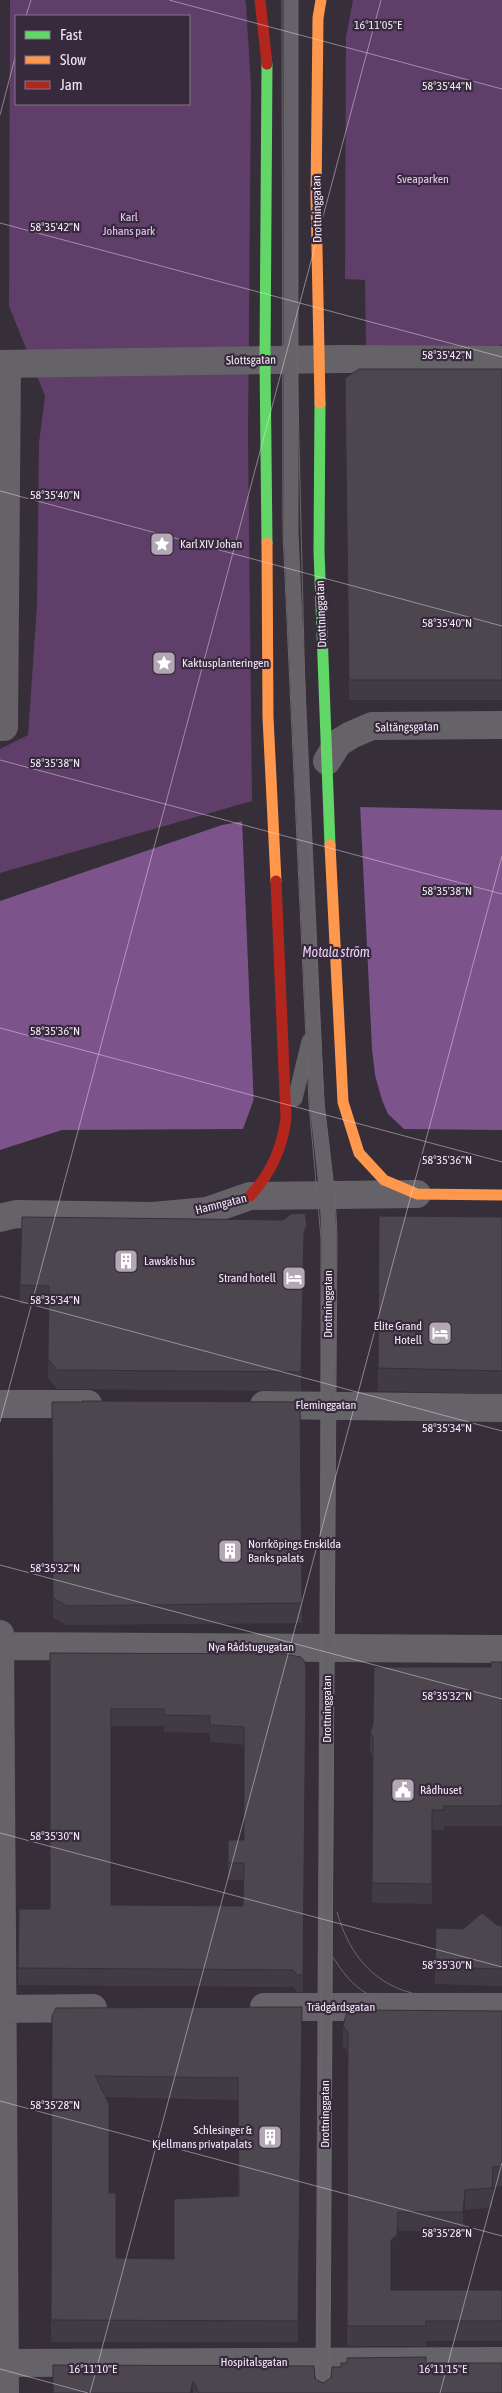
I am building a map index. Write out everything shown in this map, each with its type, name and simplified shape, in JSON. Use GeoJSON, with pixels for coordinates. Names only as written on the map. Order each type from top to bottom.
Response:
{"type":"FeatureCollection","features":[{"type":"Feature","properties":{"kind":"main road","name":"Drottninggatan"},"geometry":{"type":"LineString","coordinates":[[260,0],[268,68],[278,360],[268,717],[290,1105]]}},
{"type":"Feature","properties":{"kind":"main road","name":"Drottninggatan"},"geometry":{"type":"LineString","coordinates":[[321,0],[318,18],[316,197],[320,359],[319,551],[342,1102],[359,1153],[384,1180],[417,1194]]}},
{"type":"Feature","properties":{"kind":"main road","name":"Drottninggatan"},"geometry":{"type":"LineString","coordinates":[[250,1196],[265,1180],[275,1162],[287,1128]]}},
{"type":"Feature","properties":{"kind":"main road","name":"Hamngatan"},"geometry":{"type":"LineString","coordinates":[[417,1194],[502,1195]]}},
{"type":"Feature","properties":{"kind":"street","name":"Slottsgatan"},"geometry":{"type":"LineString","coordinates":[[4,364],[320,359],[502,360]]}},
{"type":"Feature","properties":{"kind":"street"},"geometry":{"type":"LineString","coordinates":[[2,727],[6,400],[4,364]]}},
{"type":"Feature","properties":{"kind":"street","name":"Saltängsgatan"},"geometry":{"type":"LineString","coordinates":[[327,769],[338,743],[372,726],[502,725]]}},
{"type":"Feature","properties":{"kind":"street","name":"Hamngatan"},"geometry":{"type":"LineString","coordinates":[[0,1218],[16,1214],[153,1216],[207,1210],[250,1196],[417,1194]]}},
{"type":"Feature","properties":{"kind":"street"},"geometry":{"type":"LineString","coordinates":[[0,1404],[111,1404]]}},
{"type":"Feature","properties":{"kind":"street","name":"Fleminggatan"},"geometry":{"type":"LineString","coordinates":[[241,1405],[502,1408]]}},
{"type":"Feature","properties":{"kind":"street"},"geometry":{"type":"LineString","coordinates":[[0,1634],[5,2393]]}},
{"type":"Feature","properties":{"kind":"street","name":"Nya Rådstugugatan"},"geometry":{"type":"LineString","coordinates":[[0,1646],[502,1649]]}},
{"type":"Feature","properties":{"kind":"street","name":"Trädgårdsgatan"},"geometry":{"type":"LineString","coordinates":[[242,2007],[502,2007]]}},
{"type":"Feature","properties":{"kind":"street"},"geometry":{"type":"LineString","coordinates":[[1,2009],[114,2008]]}},
{"type":"Feature","properties":{"kind":"street","name":"Hospitalsgatan"},"geometry":{"type":"LineString","coordinates":[[5,2363],[502,2361]]}},
{"type":"Feature","properties":{"kind":"lane","name":"Drottninggatan"},"geometry":{"type":"LineString","coordinates":[[291,0],[278,360],[291,533],[317,1104],[327,1195],[331,1647],[323,2393]]}},
{"type":"Feature","properties":{"kind":"lane","name":"Drottninggatan"},"geometry":{"type":"LineString","coordinates":[[287,1128],[290,1105],[313,1025]]}},
{"type":"Feature","properties":{"kind":"green space","name":"Karl Johans park"},"geometry":{"type":"Polygon","coordinates":[[[10,0],[245,0],[251,86],[248,436],[252,801],[0,873],[0,749],[28,735],[37,605],[39,443],[45,396],[9,306],[10,0]]]}},
{"type":"Feature","properties":{"kind":"green space","name":"Sveaparken"},"geometry":{"type":"Polygon","coordinates":[[[353,0],[502,0],[502,344],[495,350],[366,348],[365,280],[345,279],[346,37],[353,0]]]}},
{"type":"Feature","properties":{"kind":"water","name":"Motala ström"},"geometry":{"type":"Polygon","coordinates":[[[360,807],[502,810],[502,1130],[404,1129],[388,1114],[379,1093],[254,1099],[243,1129],[62,1130],[0,1150],[0,901],[222,825],[297,811],[360,807]]]}},
{"type":"Feature","properties":{"kind":"pier"},"geometry":{"type":"Polygon","coordinates":[[[360,804],[372,1049],[375,1075],[382,1100],[380,1101],[377,1096],[256,1101],[254,1107],[242,820],[297,809],[360,804]]]}},
{"type":"Feature","properties":{"kind":"building"},"geometry":{"type":"Polygon","coordinates":[[[359,369],[502,369],[502,680],[349,680],[345,378],[359,369]]]}},
{"type":"Feature","properties":{"kind":"building"},"geometry":{"type":"Polygon","coordinates":[[[305,1213],[307,1226],[304,1232],[301,1372],[57,1370],[48,1359],[49,1286],[20,1285],[22,1217],[283,1220],[291,1214],[305,1213]]]}},
{"type":"Feature","properties":{"kind":"building","name":"Elite Grand Hotell"},"geometry":{"type":"Polygon","coordinates":[[[379,1216],[502,1217],[502,1371],[378,1368],[379,1216]]]}},
{"type":"Feature","properties":{"kind":"building"},"geometry":{"type":"Polygon","coordinates":[[[52,1402],[300,1402],[302,1603],[67,1606],[53,1598],[52,1402]]]}},
{"type":"Feature","properties":{"kind":"building"},"geometry":{"type":"Polygon","coordinates":[[[50,1653],[284,1654],[301,1657],[305,1662],[306,1672],[303,1975],[297,1975],[293,1970],[18,1968],[19,1909],[50,1909],[50,1653]],[[111,1709],[111,1905],[243,1906],[244,1863],[228,1863],[228,1840],[244,1840],[244,1727],[210,1725],[210,1716],[164,1715],[164,1709],[111,1709]]]}},
{"type":"Feature","properties":{"kind":"building","name":"Rådhuset"},"geometry":{"type":"Polygon","coordinates":[[[491,1662],[502,1662],[502,1806],[444,1806],[444,1810],[432,1810],[432,1884],[372,1883],[373,1739],[370,1732],[373,1725],[374,1667],[491,1667],[491,1662]]]}},
{"type":"Feature","properties":{"kind":"building"},"geometry":{"type":"Polygon","coordinates":[[[482,1913],[497,1925],[502,1926],[502,1969],[435,1967],[436,1928],[463,1929],[482,1913]]]}},
{"type":"Feature","properties":{"kind":"building"},"geometry":{"type":"Polygon","coordinates":[[[302,2007],[298,2321],[51,2320],[52,2016],[56,2008],[302,2007]],[[95,2076],[109,2104],[109,2193],[116,2193],[116,2258],[174,2259],[174,2199],[239,2196],[238,2078],[95,2076]]]}},
{"type":"Feature","properties":{"kind":"building"},"geometry":{"type":"Polygon","coordinates":[[[356,2010],[502,2011],[502,2166],[493,2167],[492,2188],[465,2190],[463,2212],[398,2212],[397,2235],[391,2240],[391,2290],[502,2290],[502,2321],[426,2321],[426,2326],[347,2326],[348,2032],[343,2026],[347,2012],[356,2010]]]}},
{"type":"Feature","properties":{"kind":"building"},"geometry":{"type":"Polygon","coordinates":[[[426,2357],[426,2363],[502,2363],[502,2393],[199,2393],[193,2381],[190,2393],[53,2393],[53,2365],[314,2366],[315,2379],[323,2383],[331,2378],[332,2367],[341,2367],[341,2363],[347,2363],[347,2358],[426,2357]]]}},
{"type":"Feature","properties":{"kind":"tram line"},"geometry":{"type":"LineString","coordinates":[[282,0],[283,533],[309,1104],[321,1238],[321,2041],[317,2393]]}},
{"type":"Feature","properties":{"kind":"tram line"},"geometry":{"type":"LineString","coordinates":[[297,0],[297,359],[307,777],[324,1103],[335,1196],[337,1235],[329,2393]]}},
{"type":"Feature","properties":{"kind":"tram line"},"geometry":{"type":"LineString","coordinates":[[337,1912],[342,1928],[357,1955],[366,1967],[390,1985],[405,1991],[430,1996],[502,1996]]}},
{"type":"Feature","properties":{"kind":"tram line"},"geometry":{"type":"LineString","coordinates":[[332,1956],[348,1978],[377,1999],[413,2010],[437,2012]]}},
{"type":"Feature","properties":{"kind":"tram line"},"geometry":{"type":"LineString","coordinates":[[330,2023],[345,2008],[364,1999],[385,1995],[406,1995]]}},
{"type":"Feature","properties":{"kind":"traffic: fast"},"geometry":{"type":"LineString","coordinates":[[267,64],[265,360],[267,543]]}},
{"type":"Feature","properties":{"kind":"traffic: fast"},"geometry":{"type":"LineString","coordinates":[[320,403],[319,551],[330,845]]}},
{"type":"Feature","properties":{"kind":"traffic: slow"},"geometry":{"type":"LineString","coordinates":[[320,403],[316,197],[318,18],[321,0]]}},
{"type":"Feature","properties":{"kind":"traffic: slow"},"geometry":{"type":"LineString","coordinates":[[267,543],[268,717],[276,881]]}},
{"type":"Feature","properties":{"kind":"traffic: slow"},"geometry":{"type":"LineString","coordinates":[[330,845],[343,1102],[359,1153],[384,1180],[417,1194],[502,1195]]}},
{"type":"Feature","properties":{"kind":"traffic: jam"},"geometry":{"type":"LineString","coordinates":[[260,0],[267,64]]}},
{"type":"Feature","properties":{"kind":"traffic: jam"},"geometry":{"type":"LineString","coordinates":[[250,1196],[270,1169],[282,1140],[286,1118],[276,881]]}},
{"type":"Feature","properties":{"kind":"place","name":"Karl XIV Johan"},"geometry":{"type":"Point","coordinates":[162,544]}},
{"type":"Feature","properties":{"kind":"place","name":"Kaktusplanteringen"},"geometry":{"type":"Point","coordinates":[164,663]}},
{"type":"Feature","properties":{"kind":"place","name":"Lawskis hus"},"geometry":{"type":"Point","coordinates":[126,1261]}},
{"type":"Feature","properties":{"kind":"place","name":"Strand hotell"},"geometry":{"type":"Point","coordinates":[294,1278]}},
{"type":"Feature","properties":{"kind":"place","name":"Elite Grand Hotell"},"geometry":{"type":"Point","coordinates":[440,1333]}},
{"type":"Feature","properties":{"kind":"place","name":"Norrköpings Enskilda Banks palats"},"geometry":{"type":"Point","coordinates":[230,1551]}},
{"type":"Feature","properties":{"kind":"place","name":"Rådhuset"},"geometry":{"type":"Point","coordinates":[403,1790]}},
{"type":"Feature","properties":{"kind":"place","name":"Schlesinger & Kjellmans privatpalats"},"geometry":{"type":"Point","coordinates":[270,2137]}}]}
